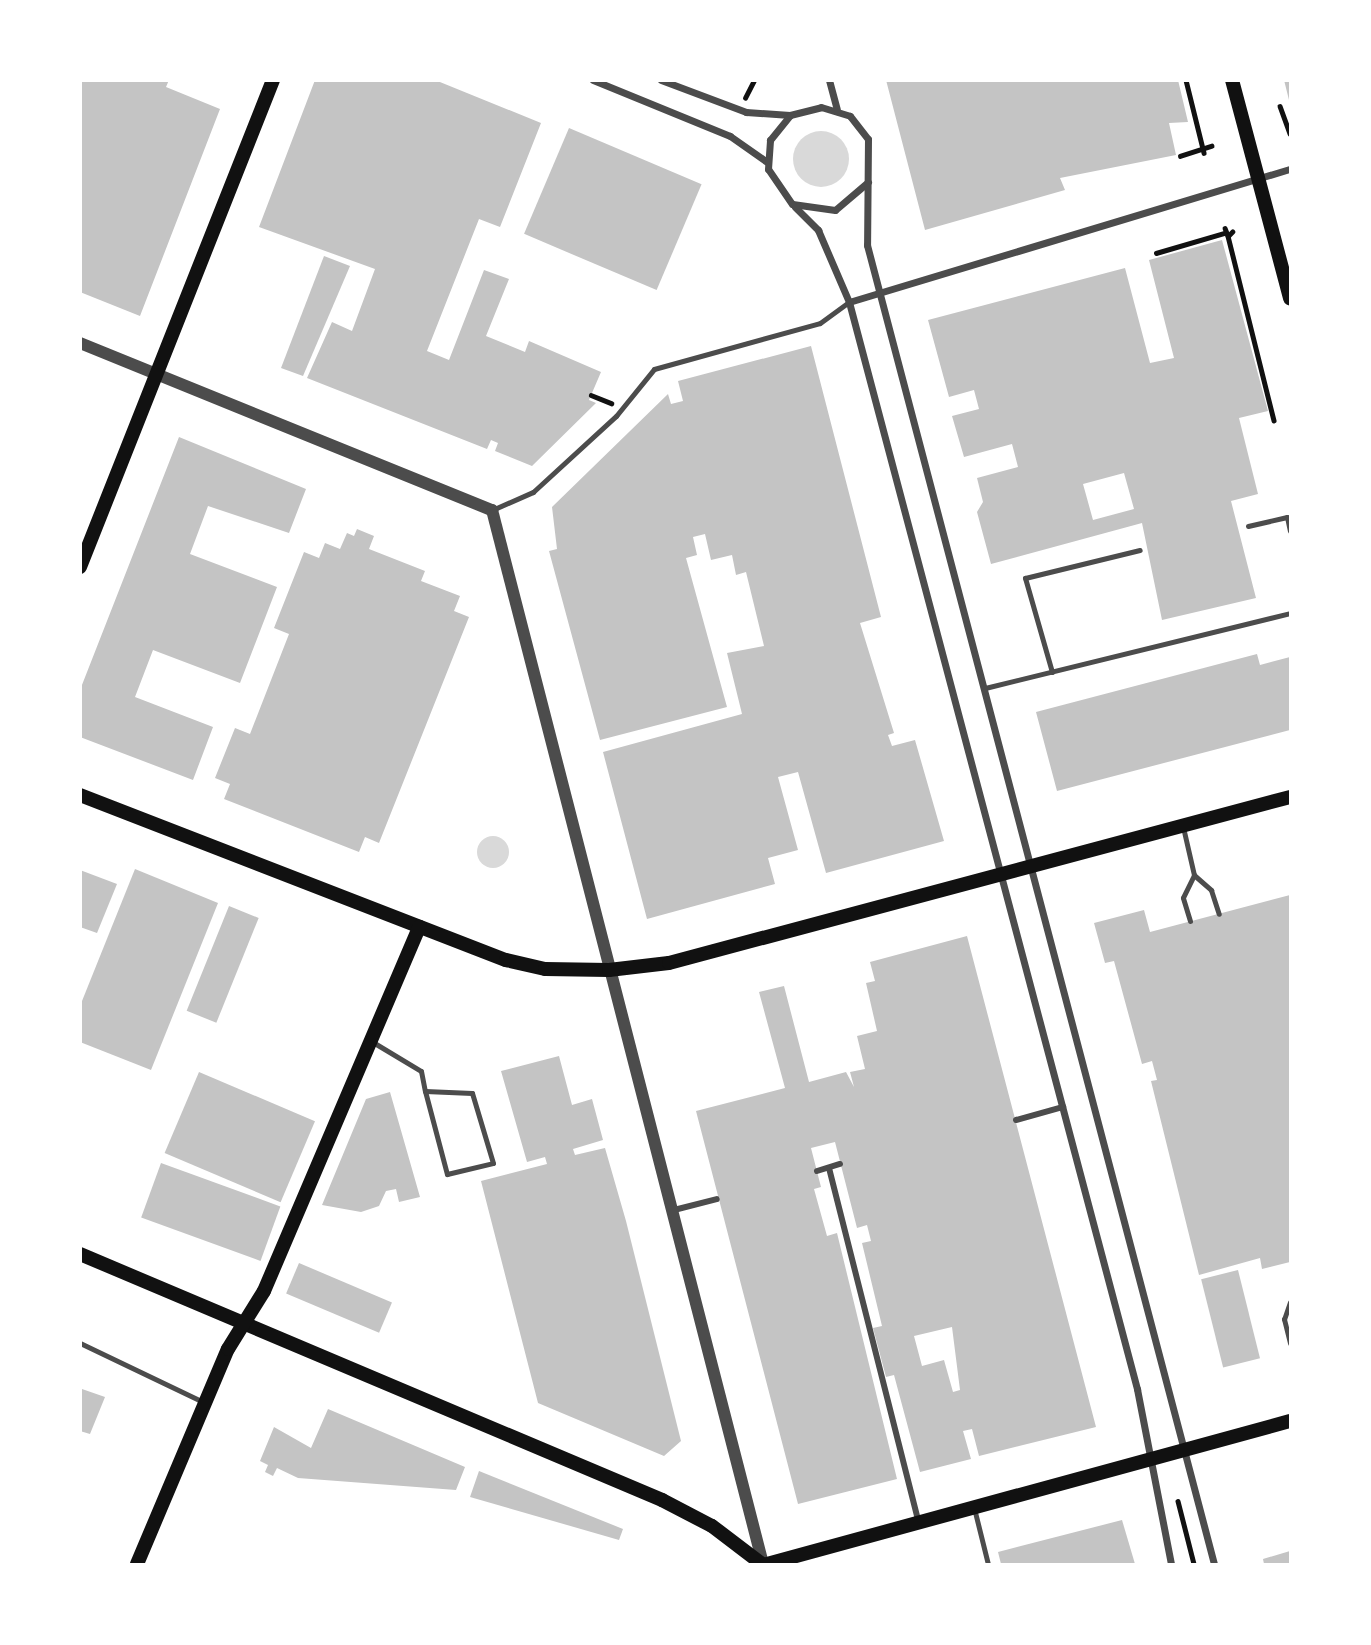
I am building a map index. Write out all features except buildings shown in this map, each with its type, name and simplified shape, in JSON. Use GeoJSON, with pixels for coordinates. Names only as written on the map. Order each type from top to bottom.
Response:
{"type":"FeatureCollection","features":[{"type":"Feature","properties":{"kind":"main road"},"geometry":{"type":"LineString","coordinates":[[80,567],[273,80]]}},
{"type":"Feature","properties":{"kind":"main road"},"geometry":{"type":"LineString","coordinates":[[1232,80],[1290,298]]}},
{"type":"Feature","properties":{"kind":"main road"},"geometry":{"type":"LineString","coordinates":[[80,795],[419,927],[545,969],[609,970],[669,963],[1290,797]]}},
{"type":"Feature","properties":{"kind":"main road"},"geometry":{"type":"LineString","coordinates":[[137,1564],[205,1403],[244,1322],[419,927]]}},
{"type":"Feature","properties":{"kind":"main road"},"geometry":{"type":"LineString","coordinates":[[80,1254],[662,1500],[712,1526],[764,1564],[973,1505],[1290,1421]]}},
{"type":"Feature","properties":{"kind":"street"},"geometry":{"type":"LineString","coordinates":[[593,80],[730,136],[768,162]]}},
{"type":"Feature","properties":{"kind":"street"},"geometry":{"type":"LineString","coordinates":[[661,80],[746,112],[790,115],[837,109]]}},
{"type":"Feature","properties":{"kind":"street"},"geometry":{"type":"LineString","coordinates":[[829,80],[837,109],[868,139],[867,245],[1033,867],[1214,1564]]}},
{"type":"Feature","properties":{"kind":"street"},"geometry":{"type":"LineString","coordinates":[[790,115],[770,140],[768,162],[772,183],[818,230],[849,302],[1063,1107],[1150,1457],[1171,1564]]}},
{"type":"Feature","properties":{"kind":"street"},"geometry":{"type":"LineString","coordinates":[[849,302],[1290,169]]}},
{"type":"Feature","properties":{"kind":"street"},"geometry":{"type":"LineString","coordinates":[[792,204],[835,210],[868,182]]}},
{"type":"Feature","properties":{"kind":"street"},"geometry":{"type":"LineString","coordinates":[[80,343],[492,510],[764,1564]]}},
{"type":"Feature","properties":{"kind":"street"},"geometry":{"type":"LineString","coordinates":[[1016,1120],[1063,1107]]}},
{"type":"Feature","properties":{"kind":"street"},"geometry":{"type":"LineString","coordinates":[[817,1171],[841,1164]]}},
{"type":"Feature","properties":{"kind":"street"},"geometry":{"type":"LineString","coordinates":[[829,1168],[918,1520]]}},
{"type":"Feature","properties":{"kind":"street"},"geometry":{"type":"LineString","coordinates":[[674,1210],[718,1199]]}},
{"type":"Feature","properties":{"kind":"lane"},"geometry":{"type":"LineString","coordinates":[[492,510],[533,492],[616,416],[654,369],[820,323],[849,302]]}},
{"type":"Feature","properties":{"kind":"lane"},"geometry":{"type":"LineString","coordinates":[[1248,526],[1287,517],[1290,531]]}},
{"type":"Feature","properties":{"kind":"lane"},"geometry":{"type":"LineString","coordinates":[[1052,671],[1025,578],[1140,550]]}},
{"type":"Feature","properties":{"kind":"lane"},"geometry":{"type":"LineString","coordinates":[[985,688],[1290,613]]}},
{"type":"Feature","properties":{"kind":"lane"},"geometry":{"type":"LineString","coordinates":[[1182,826],[1194,875],[1211,890],[1219,914]]}},
{"type":"Feature","properties":{"kind":"lane"},"geometry":{"type":"LineString","coordinates":[[1190,921],[1183,898],[1194,875]]}},
{"type":"Feature","properties":{"kind":"lane"},"geometry":{"type":"LineString","coordinates":[[370,1041],[421,1071],[425,1091],[447,1174],[493,1163],[472,1093],[425,1091]]}},
{"type":"Feature","properties":{"kind":"lane"},"geometry":{"type":"LineString","coordinates":[[1290,1302],[1284,1319],[1290,1343]]}},
{"type":"Feature","properties":{"kind":"lane"},"geometry":{"type":"LineString","coordinates":[[80,1343],[205,1403]]}},
{"type":"Feature","properties":{"kind":"lane"},"geometry":{"type":"LineString","coordinates":[[973,1505],[988,1564]]}},
{"type":"Feature","properties":{"kind":"path"},"geometry":{"type":"LineString","coordinates":[[744,99],[754,80]]}},
{"type":"Feature","properties":{"kind":"path"},"geometry":{"type":"LineString","coordinates":[[1185,80],[1204,150]]}},
{"type":"Feature","properties":{"kind":"path"},"geometry":{"type":"LineString","coordinates":[[1279,130],[1290,130],[1280,106]]}},
{"type":"Feature","properties":{"kind":"path"},"geometry":{"type":"LineString","coordinates":[[1180,156],[1210,146]]}},
{"type":"Feature","properties":{"kind":"path"},"geometry":{"type":"LineString","coordinates":[[1156,253],[1227,232],[1274,420]]}},
{"type":"Feature","properties":{"kind":"path"},"geometry":{"type":"LineString","coordinates":[[1178,1501],[1194,1564]]}},
{"type":"Feature","properties":{"kind":"shaded area"},"geometry":{"type":"Polygon","coordinates":[[[821,131],[841,139],[849,159],[841,179],[821,187],[801,179],[793,159],[801,139],[821,131]]]}},
{"type":"Feature","properties":{"kind":"shaded area"},"geometry":{"type":"Polygon","coordinates":[[[493,836],[504,841],[509,852],[504,863],[493,868],[482,863],[477,852],[482,841],[493,836]]]}}]}
